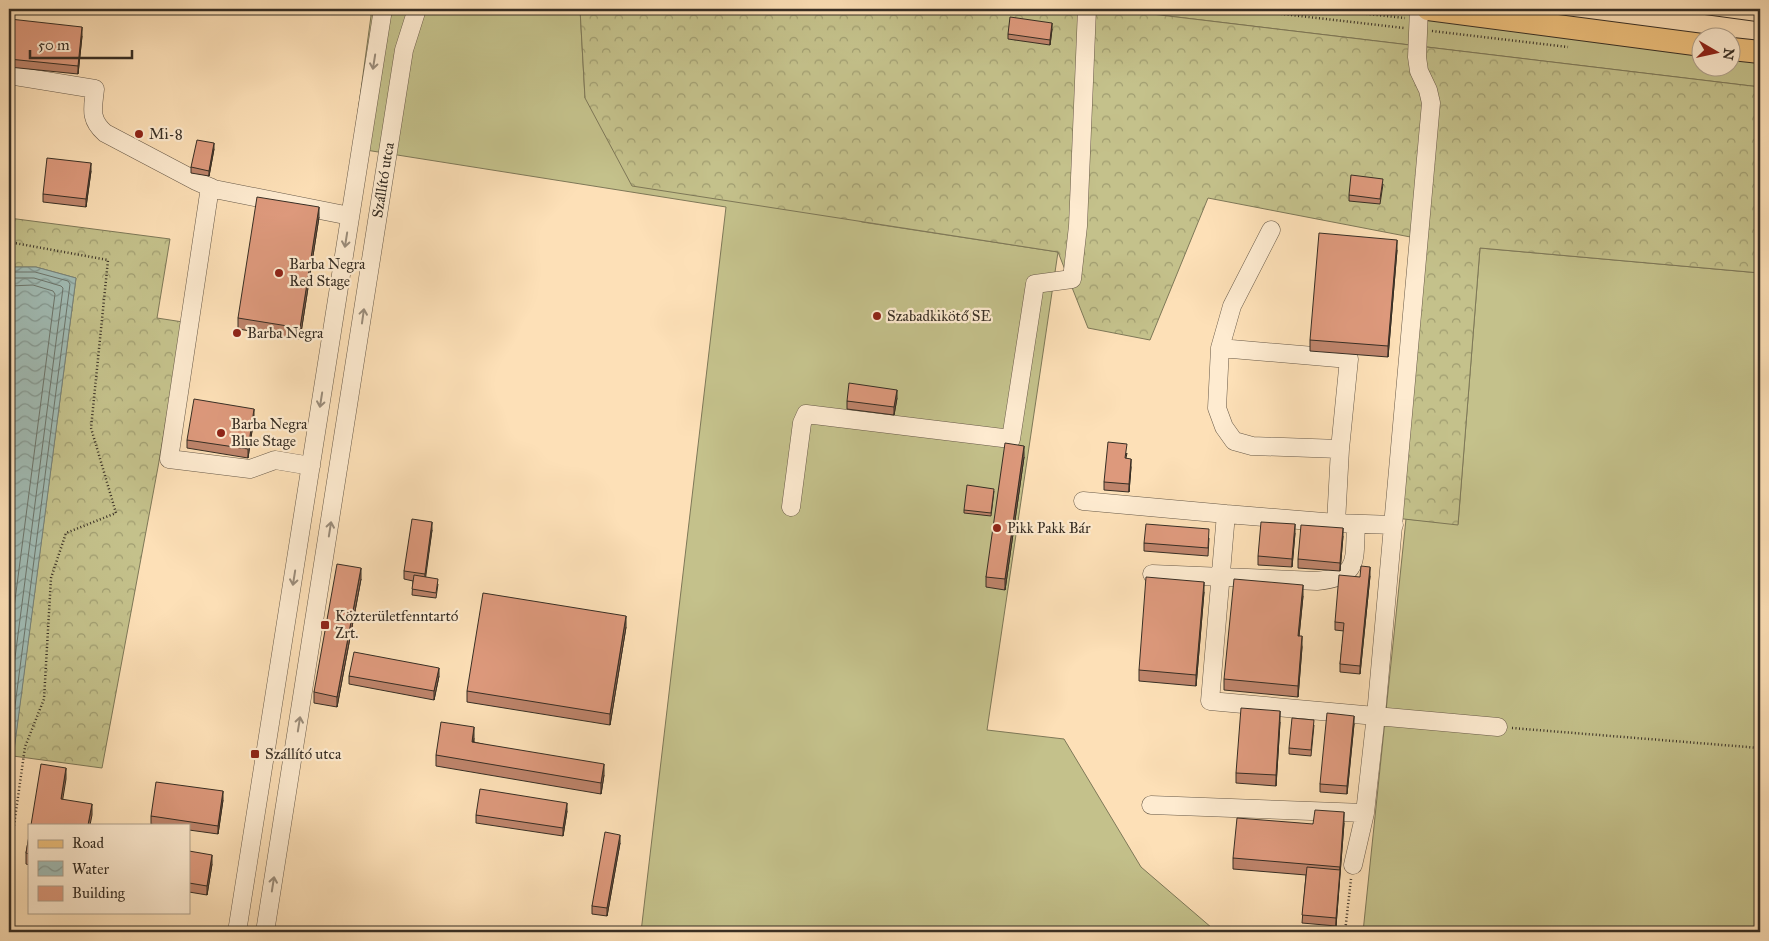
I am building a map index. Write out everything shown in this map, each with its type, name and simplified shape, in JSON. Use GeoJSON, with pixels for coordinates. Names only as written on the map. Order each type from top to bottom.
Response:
{"type":"FeatureCollection","features":[{"type":"Feature","properties":{"kind":"main road"},"geometry":{"type":"LineString","coordinates":[[1428,9],[1692,44]]}},
{"type":"Feature","properties":{"kind":"main road"},"geometry":{"type":"LineString","coordinates":[[1742,50],[1760,52]]}},
{"type":"Feature","properties":{"kind":"street","name":"Szállító utca"},"geometry":{"type":"LineString","coordinates":[[265,932],[404,50],[417,9]]}},
{"type":"Feature","properties":{"kind":"street"},"geometry":{"type":"LineString","coordinates":[[791,507],[802,423],[806,414],[1011,439],[1034,284],[1072,279],[1078,226],[1087,9]]}},
{"type":"Feature","properties":{"kind":"street"},"geometry":{"type":"LineString","coordinates":[[1353,865],[1365,814],[1376,715],[1431,103],[1428,90],[1418,71],[1417,30],[1419,9]]}},
{"type":"Feature","properties":{"kind":"street","name":"Szállító utca"},"geometry":{"type":"LineString","coordinates":[[236,932],[298,554],[382,10]]}},
{"type":"Feature","properties":{"kind":"street"},"geometry":{"type":"LineString","coordinates":[[9,75],[95,89],[94,120],[105,133],[210,187],[350,216]]}},
{"type":"Feature","properties":{"kind":"street"},"geometry":{"type":"LineString","coordinates":[[360,156],[386,161]]}},
{"type":"Feature","properties":{"kind":"street"},"geometry":{"type":"LineString","coordinates":[[210,187],[169,458],[250,469],[275,460],[311,466]]}},
{"type":"Feature","properties":{"kind":"street"},"geometry":{"type":"LineString","coordinates":[[1271,230],[1232,306],[1220,348],[1217,408],[1224,427],[1234,441],[1252,446],[1340,449]]}},
{"type":"Feature","properties":{"kind":"street"},"geometry":{"type":"LineString","coordinates":[[1220,348],[1349,359],[1340,449],[1336,523]]}},
{"type":"Feature","properties":{"kind":"street"},"geometry":{"type":"LineString","coordinates":[[329,350],[357,354]]}},
{"type":"Feature","properties":{"kind":"street"},"geometry":{"type":"LineString","coordinates":[[1083,501],[1336,523],[1394,526]]}},
{"type":"Feature","properties":{"kind":"street"},"geometry":{"type":"LineString","coordinates":[[1226,514],[1210,701],[1498,727]]}},
{"type":"Feature","properties":{"kind":"street"},"geometry":{"type":"LineString","coordinates":[[1152,574],[1317,581],[1334,579],[1350,570],[1354,560],[1356,524]]}},
{"type":"Feature","properties":{"kind":"street"},"geometry":{"type":"LineString","coordinates":[[298,554],[325,559]]}},
{"type":"Feature","properties":{"kind":"street"},"geometry":{"type":"LineString","coordinates":[[258,801],[286,804]]}},
{"type":"Feature","properties":{"kind":"street"},"geometry":{"type":"LineString","coordinates":[[1151,805],[1365,814]]}},
{"type":"Feature","properties":{"kind":"path"},"geometry":{"type":"LineString","coordinates":[[1239,9],[1570,47]]}},
{"type":"Feature","properties":{"kind":"path"},"geometry":{"type":"LineString","coordinates":[[9,242],[108,260],[91,428],[116,513],[66,533],[50,578],[44,699],[25,747],[9,861]]}},
{"type":"Feature","properties":{"kind":"path"},"geometry":{"type":"LineString","coordinates":[[1498,727],[1760,748]]}},
{"type":"Feature","properties":{"kind":"path"},"geometry":{"type":"LineString","coordinates":[[1345,932],[1353,865]]}},
{"type":"Feature","properties":{"kind":"green space"},"geometry":{"type":"Polygon","coordinates":[[[370,9],[580,9],[585,98],[862,222],[1058,252],[987,730],[1064,739],[1141,867],[1212,928],[1227,932],[641,932],[726,207],[353,148],[371,16],[370,9]]]}},
{"type":"Feature","properties":{"kind":"green space"},"geometry":{"type":"Polygon","coordinates":[[[580,9],[1110,9],[1760,87],[1760,273],[1480,248],[1458,525],[1395,518],[1426,240],[1208,198],[1150,340],[1088,328],[1058,252],[632,186],[585,98],[580,9]]]}},
{"type":"Feature","properties":{"kind":"green space"},"geometry":{"type":"Polygon","coordinates":[[[1110,9],[1428,9],[1692,44],[1692,78],[1742,78],[1742,50],[1760,52],[1760,87],[1110,9]]]}},
{"type":"Feature","properties":{"kind":"green space"},"geometry":{"type":"Polygon","coordinates":[[[9,218],[170,239],[157,318],[183,322],[102,768],[13,756],[76,278],[36,267],[9,267],[9,218]]]}},
{"type":"Feature","properties":{"kind":"green space"},"geometry":{"type":"Polygon","coordinates":[[[1480,248],[1760,273],[1760,932],[1363,932],[1406,519],[1458,524],[1480,248]]]}},
{"type":"Feature","properties":{"kind":"water"},"geometry":{"type":"Polygon","coordinates":[[[9,267],[36,267],[76,278],[9,789],[9,267]]]}},
{"type":"Feature","properties":{"kind":"building"},"geometry":{"type":"Polygon","coordinates":[[[1010,17],[1052,23],[1050,40],[1008,34],[1010,17]]]}},
{"type":"Feature","properties":{"kind":"building"},"geometry":{"type":"Polygon","coordinates":[[[10,19],[82,27],[78,66],[9,59],[10,19]]]}},
{"type":"Feature","properties":{"kind":"building"},"geometry":{"type":"Polygon","coordinates":[[[197,140],[214,143],[209,171],[191,167],[197,140]]]}},
{"type":"Feature","properties":{"kind":"building"},"geometry":{"type":"Polygon","coordinates":[[[47,158],[91,163],[86,199],[43,194],[47,158]]]}},
{"type":"Feature","properties":{"kind":"building"},"geometry":{"type":"Polygon","coordinates":[[[1351,175],[1383,179],[1380,199],[1349,195],[1351,175]]]}},
{"type":"Feature","properties":{"kind":"building","name":"Barba Negra Red Stage"},"geometry":{"type":"Polygon","coordinates":[[[257,197],[319,207],[300,328],[238,318],[257,197]]]}},
{"type":"Feature","properties":{"kind":"building"},"geometry":{"type":"Polygon","coordinates":[[[1319,233],[1397,240],[1388,346],[1310,340],[1319,233]]]}},
{"type":"Feature","properties":{"kind":"building"},"geometry":{"type":"Polygon","coordinates":[[[849,383],[897,390],[894,407],[847,401],[849,383]]]}},
{"type":"Feature","properties":{"kind":"building","name":"Barba Negra Blue Stage"},"geometry":{"type":"Polygon","coordinates":[[[194,399],[254,409],[248,449],[187,440],[194,399]]]}},
{"type":"Feature","properties":{"kind":"building"},"geometry":{"type":"Polygon","coordinates":[[[1108,442],[1127,444],[1125,458],[1131,459],[1129,484],[1104,482],[1108,442]]]}},
{"type":"Feature","properties":{"kind":"building"},"geometry":{"type":"Polygon","coordinates":[[[1005,443],[1024,446],[1005,579],[986,577],[1005,443]]]}},
{"type":"Feature","properties":{"kind":"building"},"geometry":{"type":"Polygon","coordinates":[[[967,485],[994,489],[991,513],[964,510],[967,485]]]}},
{"type":"Feature","properties":{"kind":"building"},"geometry":{"type":"Polygon","coordinates":[[[412,519],[432,522],[425,574],[404,571],[412,519]]]}},
{"type":"Feature","properties":{"kind":"building"},"geometry":{"type":"Polygon","coordinates":[[[1261,522],[1295,524],[1292,559],[1258,556],[1261,522]]]}},
{"type":"Feature","properties":{"kind":"building"},"geometry":{"type":"Polygon","coordinates":[[[1146,524],[1209,529],[1208,548],[1144,543],[1146,524]]]}},
{"type":"Feature","properties":{"kind":"building"},"geometry":{"type":"Polygon","coordinates":[[[1301,525],[1343,528],[1340,563],[1298,559],[1301,525]]]}},
{"type":"Feature","properties":{"kind":"building"},"geometry":{"type":"Polygon","coordinates":[[[337,564],[361,568],[337,697],[314,692],[337,564]]]}},
{"type":"Feature","properties":{"kind":"building"},"geometry":{"type":"Polygon","coordinates":[[[1361,566],[1370,567],[1360,666],[1340,664],[1344,623],[1335,622],[1339,575],[1360,577],[1361,566]]]}},
{"type":"Feature","properties":{"kind":"building"},"geometry":{"type":"Polygon","coordinates":[[[414,575],[438,579],[436,593],[412,589],[414,575]]]}},
{"type":"Feature","properties":{"kind":"building"},"geometry":{"type":"Polygon","coordinates":[[[1146,577],[1204,582],[1196,675],[1139,670],[1146,577]]]}},
{"type":"Feature","properties":{"kind":"building"},"geometry":{"type":"Polygon","coordinates":[[[1234,579],[1303,585],[1298,636],[1302,636],[1298,686],[1224,679],[1234,579]]]}},
{"type":"Feature","properties":{"kind":"building"},"geometry":{"type":"Polygon","coordinates":[[[483,593],[626,616],[610,714],[467,691],[483,593]]]}},
{"type":"Feature","properties":{"kind":"building"},"geometry":{"type":"Polygon","coordinates":[[[354,652],[439,668],[434,691],[349,676],[354,652]]]}},
{"type":"Feature","properties":{"kind":"building"},"geometry":{"type":"Polygon","coordinates":[[[1241,708],[1280,711],[1276,775],[1236,773],[1241,708]]]}},
{"type":"Feature","properties":{"kind":"building"},"geometry":{"type":"Polygon","coordinates":[[[1327,713],[1354,716],[1347,786],[1320,784],[1327,713]]]}},
{"type":"Feature","properties":{"kind":"building"},"geometry":{"type":"Polygon","coordinates":[[[1292,718],[1314,720],[1311,750],[1289,748],[1292,718]]]}},
{"type":"Feature","properties":{"kind":"building"},"geometry":{"type":"Polygon","coordinates":[[[441,722],[474,727],[472,742],[604,764],[601,783],[436,755],[441,722]]]}},
{"type":"Feature","properties":{"kind":"building"},"geometry":{"type":"Polygon","coordinates":[[[41,764],[66,768],[61,799],[92,804],[88,824],[31,824],[41,764]]]}},
{"type":"Feature","properties":{"kind":"building"},"geometry":{"type":"Polygon","coordinates":[[[156,782],[223,791],[218,826],[151,816],[156,782]]]}},
{"type":"Feature","properties":{"kind":"building"},"geometry":{"type":"Polygon","coordinates":[[[480,789],[567,803],[563,828],[476,815],[480,789]]]}},
{"type":"Feature","properties":{"kind":"building"},"geometry":{"type":"Polygon","coordinates":[[[1315,810],[1344,812],[1340,867],[1233,858],[1237,818],[1313,824],[1315,810]]]}},
{"type":"Feature","properties":{"kind":"building"},"geometry":{"type":"Polygon","coordinates":[[[605,832],[620,835],[607,908],[592,906],[605,832]]]}},
{"type":"Feature","properties":{"kind":"building"},"geometry":{"type":"Polygon","coordinates":[[[190,851],[212,855],[207,886],[190,883],[190,851]]]}},
{"type":"Feature","properties":{"kind":"building"},"geometry":{"type":"Polygon","coordinates":[[[1307,867],[1340,870],[1336,918],[1302,915],[1307,867]]]}},
{"type":"Feature","properties":{"kind":"tram line"},"geometry":{"type":"LineString","coordinates":[[1664,9],[1760,22]]}},
{"type":"Feature","properties":{"kind":"place","name":"Mi-8"},"geometry":{"type":"Point","coordinates":[139,134]}},
{"type":"Feature","properties":{"kind":"place","name":"Barba Negra Red Stage"},"geometry":{"type":"Point","coordinates":[279,273]}},
{"type":"Feature","properties":{"kind":"place","name":"Szabadkikötő SE"},"geometry":{"type":"Point","coordinates":[877,316]}},
{"type":"Feature","properties":{"kind":"place","name":"Barba Negra"},"geometry":{"type":"Point","coordinates":[237,333]}},
{"type":"Feature","properties":{"kind":"place","name":"Barba Negra Blue Stage"},"geometry":{"type":"Point","coordinates":[221,433]}},
{"type":"Feature","properties":{"kind":"place","name":"Pikk Pakk Bár"},"geometry":{"type":"Point","coordinates":[997,528]}},
{"type":"Feature","properties":{"kind":"place","name":"Közterületfenntartó Zrt."},"geometry":{"type":"Point","coordinates":[325,625]}},
{"type":"Feature","properties":{"kind":"place","name":"Szállító utca"},"geometry":{"type":"Point","coordinates":[255,754]}}]}
